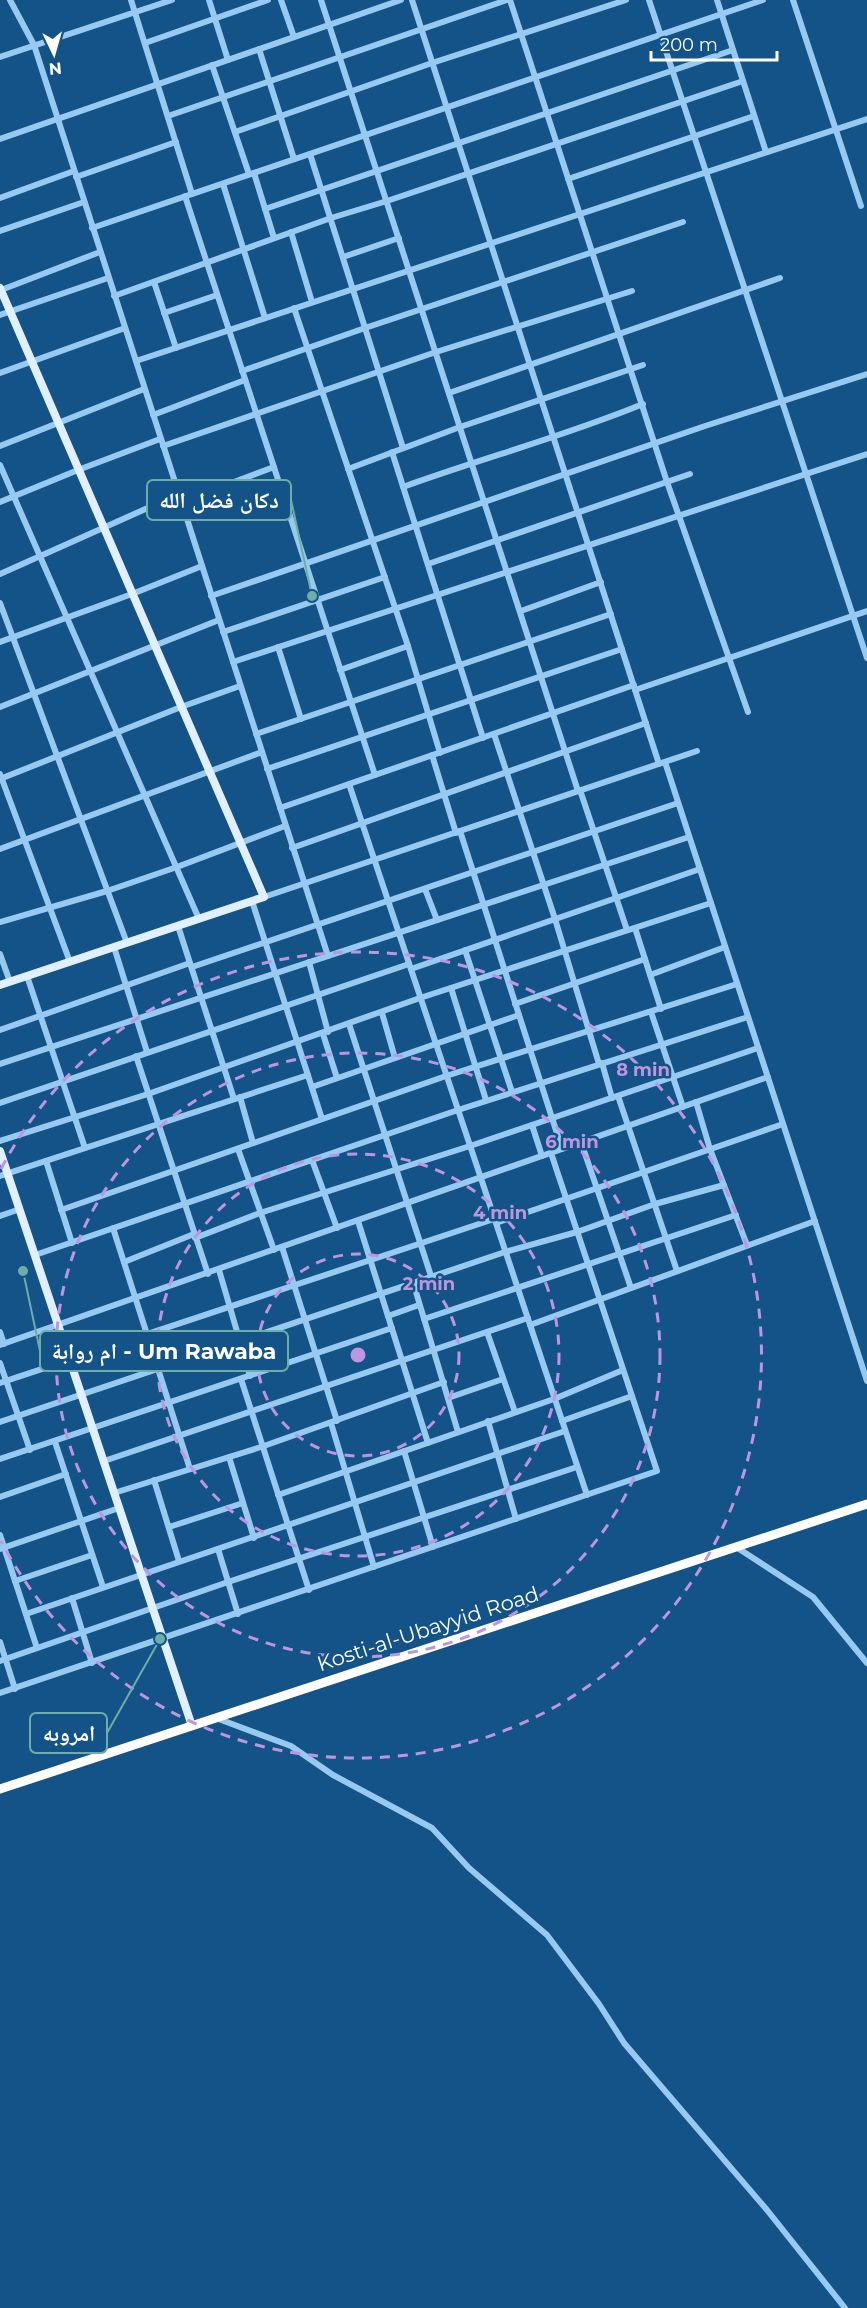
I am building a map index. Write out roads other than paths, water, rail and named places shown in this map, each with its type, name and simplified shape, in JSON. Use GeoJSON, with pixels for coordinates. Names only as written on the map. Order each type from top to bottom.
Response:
{"type":"FeatureCollection","features":[{"type":"Feature","properties":{"kind":"highway","name":"Kosti-al-Ubayyid Road"},"geometry":{"type":"LineString","coordinates":[[0,1789],[867,1504]]}},
{"type":"Feature","properties":{"kind":"main road"},"geometry":{"type":"LineString","coordinates":[[0,289],[264,897],[0,985]]}},
{"type":"Feature","properties":{"kind":"main road"},"geometry":{"type":"LineString","coordinates":[[0,1150],[4,1175],[20,1209],[192,1726]]}},
{"type":"Feature","properties":{"kind":"street"},"geometry":{"type":"LineString","coordinates":[[10,0],[34,45],[328,956]]}},
{"type":"Feature","properties":{"kind":"street"},"geometry":{"type":"LineString","coordinates":[[131,0],[192,194]]}},
{"type":"Feature","properties":{"kind":"street"},"geometry":{"type":"LineString","coordinates":[[0,57],[172,0]]}},
{"type":"Feature","properties":{"kind":"street"},"geometry":{"type":"LineString","coordinates":[[209,0],[228,60]]}},
{"type":"Feature","properties":{"kind":"street"},"geometry":{"type":"LineString","coordinates":[[145,43],[268,0]]}},
{"type":"Feature","properties":{"kind":"street"},"geometry":{"type":"LineString","coordinates":[[281,0],[294,37]]}},
{"type":"Feature","properties":{"kind":"street"},"geometry":{"type":"LineString","coordinates":[[321,0],[565,751],[627,930]]}},
{"type":"Feature","properties":{"kind":"street"},"geometry":{"type":"LineString","coordinates":[[0,139],[401,0]]}},
{"type":"Feature","properties":{"kind":"street"},"geometry":{"type":"LineString","coordinates":[[412,0],[646,723],[678,803],[867,1381]]}},
{"type":"Feature","properties":{"kind":"street"},"geometry":{"type":"LineString","coordinates":[[168,116],[508,0],[678,515],[748,712]]}},
{"type":"Feature","properties":{"kind":"street"},"geometry":{"type":"LineString","coordinates":[[235,132],[432,63],[626,0]]}},
{"type":"Feature","properties":{"kind":"street"},"geometry":{"type":"LineString","coordinates":[[649,0],[867,658]]}},
{"type":"Feature","properties":{"kind":"street"},"geometry":{"type":"LineString","coordinates":[[717,0],[766,152]]}},
{"type":"Feature","properties":{"kind":"street"},"geometry":{"type":"LineString","coordinates":[[92,228],[763,0]]}},
{"type":"Feature","properties":{"kind":"street"},"geometry":{"type":"LineString","coordinates":[[793,0],[861,206]]}},
{"type":"Feature","properties":{"kind":"street"},"geometry":{"type":"LineString","coordinates":[[259,49],[294,159]]}},
{"type":"Feature","properties":{"kind":"street"},"geometry":{"type":"LineString","coordinates":[[265,209],[733,51]]}},
{"type":"Feature","properties":{"kind":"street"},"geometry":{"type":"LineString","coordinates":[[212,66],[274,238]]}},
{"type":"Feature","properties":{"kind":"street"},"geometry":{"type":"LineString","coordinates":[[114,296],[331,218],[743,81]]}},
{"type":"Feature","properties":{"kind":"street"},"geometry":{"type":"LineString","coordinates":[[568,179],[754,116]]}},
{"type":"Feature","properties":{"kind":"street"},"geometry":{"type":"LineString","coordinates":[[136,362],[409,269],[867,119]]}},
{"type":"Feature","properties":{"kind":"street"},"geometry":{"type":"LineString","coordinates":[[0,198],[176,142]]}},
{"type":"Feature","properties":{"kind":"street"},"geometry":{"type":"LineString","coordinates":[[310,154],[403,448]]}},
{"type":"Feature","properties":{"kind":"street"},"geometry":{"type":"LineString","coordinates":[[223,184],[265,318]]}},
{"type":"Feature","properties":{"kind":"street"},"geometry":{"type":"LineString","coordinates":[[185,196],[375,775]]}},
{"type":"Feature","properties":{"kind":"street"},"geometry":{"type":"LineString","coordinates":[[0,231],[84,201]]}},
{"type":"Feature","properties":{"kind":"street"},"geometry":{"type":"LineString","coordinates":[[242,371],[683,222]]}},
{"type":"Feature","properties":{"kind":"street"},"geometry":{"type":"LineString","coordinates":[[291,232],[312,302]]}},
{"type":"Feature","properties":{"kind":"street"},"geometry":{"type":"LineString","coordinates":[[343,257],[399,238]]}},
{"type":"Feature","properties":{"kind":"street"},"geometry":{"type":"LineString","coordinates":[[0,289],[100,252]]}},
{"type":"Feature","properties":{"kind":"street"},"geometry":{"type":"LineString","coordinates":[[0,315],[108,278]]}},
{"type":"Feature","properties":{"kind":"street"},"geometry":{"type":"LineString","coordinates":[[449,393],[780,278]]}},
{"type":"Feature","properties":{"kind":"street"},"geometry":{"type":"LineString","coordinates":[[153,282],[176,348]]}},
{"type":"Feature","properties":{"kind":"street"},"geometry":{"type":"LineString","coordinates":[[163,446],[436,352],[632,291]]}},
{"type":"Feature","properties":{"kind":"street"},"geometry":{"type":"LineString","coordinates":[[164,313],[217,295]]}},
{"type":"Feature","properties":{"kind":"street"},"geometry":{"type":"LineString","coordinates":[[294,308],[408,646],[440,753]]}},
{"type":"Feature","properties":{"kind":"street"},"geometry":{"type":"LineString","coordinates":[[0,373],[125,328]]}},
{"type":"Feature","properties":{"kind":"street"},"geometry":{"type":"LineString","coordinates":[[348,469],[460,427],[643,365]]}},
{"type":"Feature","properties":{"kind":"street"},"geometry":{"type":"LineString","coordinates":[[211,596],[565,473],[867,374]]}},
{"type":"Feature","properties":{"kind":"street"},"geometry":{"type":"LineString","coordinates":[[153,415],[245,380]]}},
{"type":"Feature","properties":{"kind":"street"},"geometry":{"type":"LineString","coordinates":[[0,446],[144,389]]}},
{"type":"Feature","properties":{"kind":"street"},"geometry":{"type":"LineString","coordinates":[[403,487],[642,405]]}},
{"type":"Feature","properties":{"kind":"street"},"geometry":{"type":"LineString","coordinates":[[0,502],[160,439]]}},
{"type":"Feature","properties":{"kind":"street"},"geometry":{"type":"LineString","coordinates":[[392,452],[483,738]]}},
{"type":"Feature","properties":{"kind":"street"},"geometry":{"type":"LineString","coordinates":[[232,662],[867,454]]}},
{"type":"Feature","properties":{"kind":"street"},"geometry":{"type":"LineString","coordinates":[[0,465],[200,919]]}},
{"type":"Feature","properties":{"kind":"street"},"geometry":{"type":"LineString","coordinates":[[181,502],[274,467]]}},
{"type":"Feature","properties":{"kind":"street"},"geometry":{"type":"LineString","coordinates":[[428,564],[690,474]]}},
{"type":"Feature","properties":{"kind":"street"},"geometry":{"type":"LineString","coordinates":[[0,574],[179,494]]}},
{"type":"Feature","properties":{"kind":"street"},"geometry":{"type":"LineString","coordinates":[[0,642],[202,566]]}},
{"type":"Feature","properties":{"kind":"street"},"geometry":{"type":"LineString","coordinates":[[223,632],[385,577]]}},
{"type":"Feature","properties":{"kind":"street"},"geometry":{"type":"LineString","coordinates":[[521,611],[601,582]]}},
{"type":"Feature","properties":{"kind":"street"},"geometry":{"type":"LineString","coordinates":[[0,603],[127,943]]}},
{"type":"Feature","properties":{"kind":"street"},"geometry":{"type":"LineString","coordinates":[[280,808],[553,714],[867,611]]}},
{"type":"Feature","properties":{"kind":"street"},"geometry":{"type":"LineString","coordinates":[[256,734],[611,614]]}},
{"type":"Feature","properties":{"kind":"street"},"geometry":{"type":"LineString","coordinates":[[0,707],[219,620]]}},
{"type":"Feature","properties":{"kind":"street"},"geometry":{"type":"LineString","coordinates":[[340,670],[408,646]]}},
{"type":"Feature","properties":{"kind":"street"},"geometry":{"type":"LineString","coordinates":[[278,647],[301,719]]}},
{"type":"Feature","properties":{"kind":"street"},"geometry":{"type":"LineString","coordinates":[[267,769],[622,649]]}},
{"type":"Feature","properties":{"kind":"street"},"geometry":{"type":"LineString","coordinates":[[70,962],[0,777],[240,686]]}},
{"type":"Feature","properties":{"kind":"street"},"geometry":{"type":"LineString","coordinates":[[292,848],[646,723]]}},
{"type":"Feature","properties":{"kind":"street"},"geometry":{"type":"LineString","coordinates":[[494,734],[555,919],[588,1032],[628,1126],[677,1271]]}},
{"type":"Feature","properties":{"kind":"street"},"geometry":{"type":"LineString","coordinates":[[264,897],[697,751]]}},
{"type":"Feature","properties":{"kind":"street"},"geometry":{"type":"LineString","coordinates":[[0,849],[262,752]]}},
{"type":"Feature","properties":{"kind":"street"},"geometry":{"type":"LineString","coordinates":[[432,755],[473,873],[562,1149]]}},
{"type":"Feature","properties":{"kind":"street"},"geometry":{"type":"LineString","coordinates":[[349,784],[587,1495]]}},
{"type":"Feature","properties":{"kind":"street"},"geometry":{"type":"LineString","coordinates":[[0,1030],[126,985],[388,902],[678,803]]}},
{"type":"Feature","properties":{"kind":"street"},"geometry":{"type":"LineString","coordinates":[[0,922],[107,891],[285,826]]}},
{"type":"Feature","properties":{"kind":"street"},"geometry":{"type":"LineString","coordinates":[[0,1064],[689,837]]}},
{"type":"Feature","properties":{"kind":"street"},"geometry":{"type":"LineString","coordinates":[[0,1103],[285,1005],[465,950],[700,869]]}},
{"type":"Feature","properties":{"kind":"street"},"geometry":{"type":"LineString","coordinates":[[425,889],[437,920]]}},
{"type":"Feature","properties":{"kind":"street"},"geometry":{"type":"LineString","coordinates":[[252,901],[322,1119]]}},
{"type":"Feature","properties":{"kind":"street"},"geometry":{"type":"LineString","coordinates":[[0,1141],[148,1094],[451,988],[711,903]]}},
{"type":"Feature","properties":{"kind":"street"},"geometry":{"type":"LineString","coordinates":[[178,926],[224,1067],[253,1143]]}},
{"type":"Feature","properties":{"kind":"street"},"geometry":{"type":"LineString","coordinates":[[635,928],[661,1009]]}},
{"type":"Feature","properties":{"kind":"street"},"geometry":{"type":"LineString","coordinates":[[114,947],[147,1052]]}},
{"type":"Feature","properties":{"kind":"street"},"geometry":{"type":"LineString","coordinates":[[650,975],[725,947]]}},
{"type":"Feature","properties":{"kind":"street"},"geometry":{"type":"LineString","coordinates":[[465,950],[512,1092]]}},
{"type":"Feature","properties":{"kind":"street"},"geometry":{"type":"LineString","coordinates":[[0,954],[10,982]]}},
{"type":"Feature","properties":{"kind":"street"},"geometry":{"type":"LineString","coordinates":[[515,1004],[574,982],[645,960]]}},
{"type":"Feature","properties":{"kind":"street"},"geometry":{"type":"LineString","coordinates":[[309,962],[337,1078]]}},
{"type":"Feature","properties":{"kind":"street"},"geometry":{"type":"LineString","coordinates":[[27,976],[85,1148]]}},
{"type":"Feature","properties":{"kind":"street"},"geometry":{"type":"LineString","coordinates":[[61,1210],[446,1076],[738,984]]}},
{"type":"Feature","properties":{"kind":"street"},"geometry":{"type":"LineString","coordinates":[[451,988],[486,1100]]}},
{"type":"Feature","properties":{"kind":"street"},"geometry":{"type":"LineString","coordinates":[[382,1012],[395,1058]]}},
{"type":"Feature","properties":{"kind":"street"},"geometry":{"type":"LineString","coordinates":[[651,1012],[683,1107]]}},
{"type":"Feature","properties":{"kind":"street"},"geometry":{"type":"LineString","coordinates":[[312,1087],[519,1015]]}},
{"type":"Feature","properties":{"kind":"street"},"geometry":{"type":"LineString","coordinates":[[35,1255],[486,1100],[748,1017]]}},
{"type":"Feature","properties":{"kind":"street"},"geometry":{"type":"LineString","coordinates":[[349,1024],[431,1276]]}},
{"type":"Feature","properties":{"kind":"street"},"geometry":{"type":"LineString","coordinates":[[123,1262],[260,1213],[470,1146],[758,1048]]}},
{"type":"Feature","properties":{"kind":"street"},"geometry":{"type":"LineString","coordinates":[[136,1056],[208,1274]]}},
{"type":"Feature","properties":{"kind":"street"},"geometry":{"type":"LineString","coordinates":[[4,1175],[308,1075]]}},
{"type":"Feature","properties":{"kind":"street"},"geometry":{"type":"LineString","coordinates":[[0,1332],[2,1345],[768,1077]]}},
{"type":"Feature","properties":{"kind":"street"},"geometry":{"type":"LineString","coordinates":[[696,1102],[710,1149],[747,1245]]}},
{"type":"Feature","properties":{"kind":"street"},"geometry":{"type":"LineString","coordinates":[[3,1382],[421,1243],[566,1199],[783,1124]]}},
{"type":"Feature","properties":{"kind":"street"},"geometry":{"type":"LineString","coordinates":[[532,1125],[542,1156]]}},
{"type":"Feature","properties":{"kind":"street"},"geometry":{"type":"LineString","coordinates":[[581,1142],[631,1288]]}},
{"type":"Feature","properties":{"kind":"street"},"geometry":{"type":"LineString","coordinates":[[238,1149],[274,1250]]}},
{"type":"Feature","properties":{"kind":"street"},"geometry":{"type":"LineString","coordinates":[[0,1694],[657,1471],[551,1153]]}},
{"type":"Feature","properties":{"kind":"street"},"geometry":{"type":"LineString","coordinates":[[312,1160],[337,1228]]}},
{"type":"Feature","properties":{"kind":"street"},"geometry":{"type":"LineString","coordinates":[[46,1161],[72,1243]]}},
{"type":"Feature","properties":{"kind":"street"},"geometry":{"type":"LineString","coordinates":[[0,1422],[412,1282],[577,1232],[655,1204],[724,1185]]}},
{"type":"Feature","properties":{"kind":"street"},"geometry":{"type":"LineString","coordinates":[[0,1216],[20,1209]]}},
{"type":"Feature","properties":{"kind":"street"},"geometry":{"type":"LineString","coordinates":[[424,1319],[736,1215]]}},
{"type":"Feature","properties":{"kind":"street"},"geometry":{"type":"LineString","coordinates":[[358,1221],[428,1443]]}},
{"type":"Feature","properties":{"kind":"street"},"geometry":{"type":"LineString","coordinates":[[104,1461],[487,1332],[529,1322],[600,1299],[815,1221]]}},
{"type":"Feature","properties":{"kind":"street"},"geometry":{"type":"LineString","coordinates":[[113,1228],[190,1469]]}},
{"type":"Feature","properties":{"kind":"street"},"geometry":{"type":"LineString","coordinates":[[282,1247],[326,1386],[346,1471],[374,1568]]}},
{"type":"Feature","properties":{"kind":"street"},"geometry":{"type":"LineString","coordinates":[[219,1270],[250,1376]]}},
{"type":"Feature","properties":{"kind":"street"},"geometry":{"type":"LineString","coordinates":[[412,1282],[458,1432]]}},
{"type":"Feature","properties":{"kind":"street"},"geometry":{"type":"LineString","coordinates":[[388,1316],[419,1305]]}},
{"type":"Feature","properties":{"kind":"street"},"geometry":{"type":"LineString","coordinates":[[0,1459],[392,1328]]}},
{"type":"Feature","properties":{"kind":"street"},"geometry":{"type":"LineString","coordinates":[[487,1332],[515,1412]]}},
{"type":"Feature","properties":{"kind":"street"},"geometry":{"type":"LineString","coordinates":[[0,1363],[3,1382],[30,1450]]}},
{"type":"Feature","properties":{"kind":"street"},"geometry":{"type":"LineString","coordinates":[[278,1495],[554,1399],[623,1370]]}},
{"type":"Feature","properties":{"kind":"street"},"geometry":{"type":"LineString","coordinates":[[241,1379],[261,1447],[309,1590]]}},
{"type":"Feature","properties":{"kind":"street"},"geometry":{"type":"LineString","coordinates":[[448,1398],[503,1379]]}},
{"type":"Feature","properties":{"kind":"street"},"geometry":{"type":"LineString","coordinates":[[114,1493],[261,1447],[444,1382]]}},
{"type":"Feature","properties":{"kind":"street"},"geometry":{"type":"LineString","coordinates":[[562,1420],[632,1396]]}},
{"type":"Feature","properties":{"kind":"street"},"geometry":{"type":"LineString","coordinates":[[488,1421],[516,1519]]}},
{"type":"Feature","properties":{"kind":"street"},"geometry":{"type":"LineString","coordinates":[[26,1614],[141,1573],[356,1504],[565,1431]]}},
{"type":"Feature","properties":{"kind":"street"},"geometry":{"type":"LineString","coordinates":[[55,1442],[103,1587]]}},
{"type":"Feature","properties":{"kind":"street"},"geometry":{"type":"LineString","coordinates":[[404,1451],[433,1547]]}},
{"type":"Feature","properties":{"kind":"street"},"geometry":{"type":"LineString","coordinates":[[229,1457],[254,1538]]}},
{"type":"Feature","properties":{"kind":"street"},"geometry":{"type":"LineString","coordinates":[[3,1660],[228,1582],[577,1467]]}},
{"type":"Feature","properties":{"kind":"street"},"geometry":{"type":"LineString","coordinates":[[0,1497],[66,1474]]}},
{"type":"Feature","properties":{"kind":"street"},"geometry":{"type":"LineString","coordinates":[[154,1480],[179,1561]]}},
{"type":"Feature","properties":{"kind":"street"},"geometry":{"type":"LineString","coordinates":[[169,1527],[243,1503]]}},
{"type":"Feature","properties":{"kind":"street"},"geometry":{"type":"LineString","coordinates":[[2,1548],[119,1508]]}},
{"type":"Feature","properties":{"kind":"street"},"geometry":{"type":"LineString","coordinates":[[0,1535],[2,1548],[37,1648]]}},
{"type":"Feature","properties":{"kind":"street"},"geometry":{"type":"LineString","coordinates":[[736,1547],[813,1597],[867,1663]]}},
{"type":"Feature","properties":{"kind":"street"},"geometry":{"type":"LineString","coordinates":[[218,1549],[238,1614]]}},
{"type":"Feature","properties":{"kind":"street"},"geometry":{"type":"LineString","coordinates":[[15,1581],[92,1555]]}},
{"type":"Feature","properties":{"kind":"street"},"geometry":{"type":"LineString","coordinates":[[72,1598],[92,1663]]}},
{"type":"Feature","properties":{"kind":"street"},"geometry":{"type":"LineString","coordinates":[[0,1642],[3,1660],[15,1689]]}},
{"type":"Feature","properties":{"kind":"street"},"geometry":{"type":"LineString","coordinates":[[216,1718],[291,1746],[333,1775],[432,1828],[469,1868],[547,1935],[599,2004],[624,2043],[767,2210],[845,2308]]}},
{"type":"Feature","properties":{"kind":"place","name":"دكان فضل الله"},"geometry":{"type":"Point","coordinates":[312,596]}},
{"type":"Feature","properties":{"kind":"place","name":"ام روابة - Um Rawaba"},"geometry":{"type":"Point","coordinates":[23,1271]}},
{"type":"Feature","properties":{"kind":"place","name":"امروبه"},"geometry":{"type":"Point","coordinates":[160,1639]}}]}
